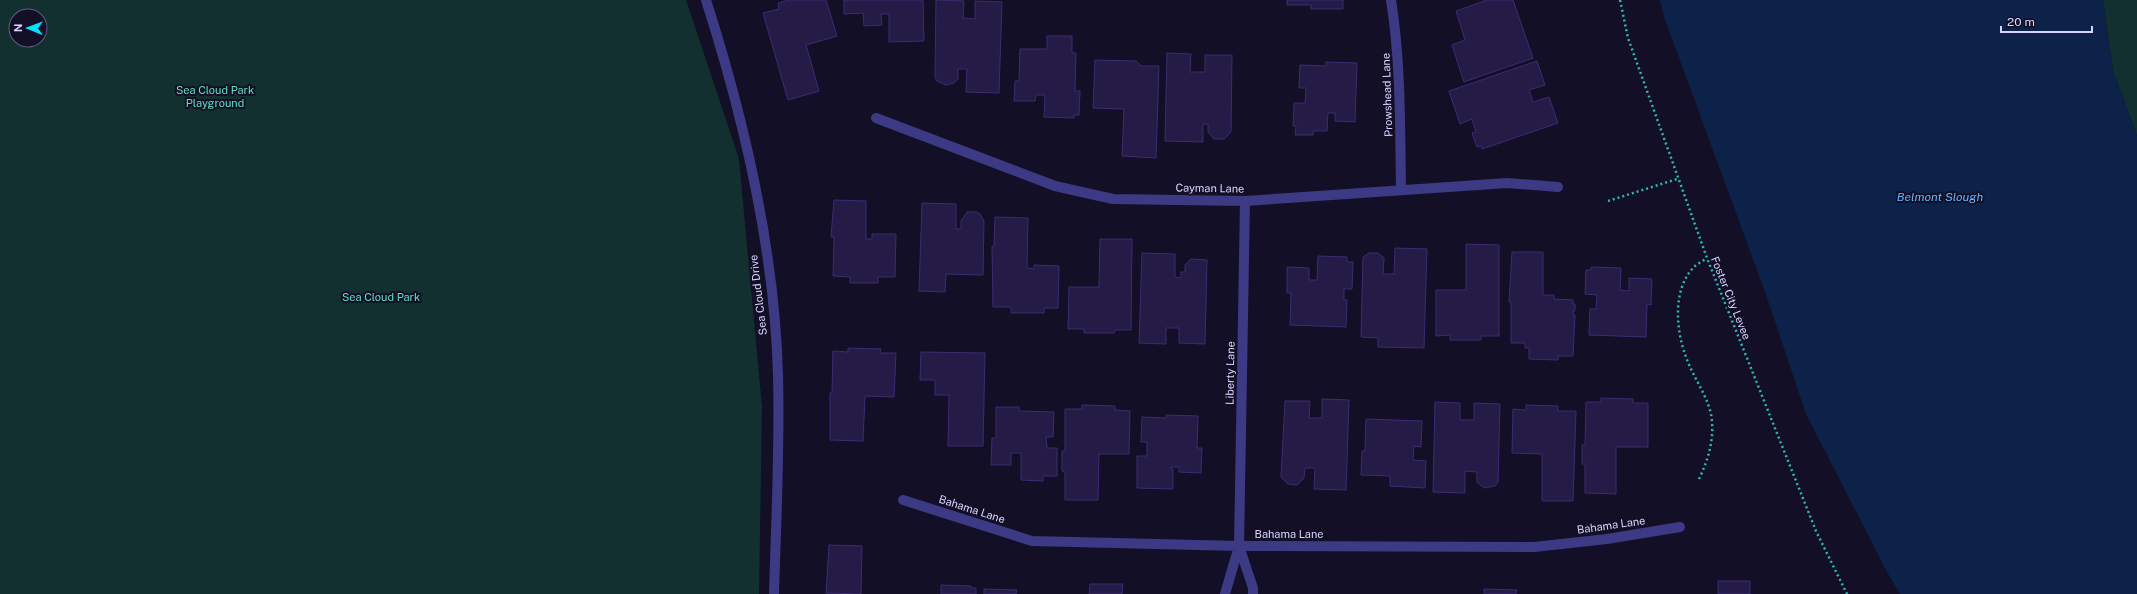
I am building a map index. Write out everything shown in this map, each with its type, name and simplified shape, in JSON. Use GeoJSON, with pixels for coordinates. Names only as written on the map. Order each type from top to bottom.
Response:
{"type":"FeatureCollection","features":[{"type":"Feature","properties":{"kind":"street","name":"Sea Cloud Drive"},"geometry":{"type":"LineString","coordinates":[[706,0],[722,48],[744,135],[760,219],[771,291],[778,376],[774,594]]}},
{"type":"Feature","properties":{"kind":"street","name":"Prowshead Lane"},"geometry":{"type":"LineString","coordinates":[[1392,0],[1399,73],[1401,190]]}},
{"type":"Feature","properties":{"kind":"street","name":"Cayman Lane"},"geometry":{"type":"LineString","coordinates":[[876,118],[1055,186],[1113,199],[1245,201],[1506,183],[1558,187]]}},
{"type":"Feature","properties":{"kind":"street","name":"Liberty Lane"},"geometry":{"type":"LineString","coordinates":[[1225,594],[1239,546],[1245,201]]}},
{"type":"Feature","properties":{"kind":"street","name":"Bahama Lane"},"geometry":{"type":"LineString","coordinates":[[903,500],[1032,541],[1239,546],[1534,547],[1607,539],[1680,528]]}},
{"type":"Feature","properties":{"kind":"street","name":"Liberty Lane"},"geometry":{"type":"LineString","coordinates":[[1239,546],[1253,588],[1253,594]]}},
{"type":"Feature","properties":{"kind":"path","name":"Foster City Levee"},"geometry":{"type":"LineString","coordinates":[[1620,0],[1628,38],[1677,179],[1693,216],[1707,258],[1816,531],[1847,594]]}},
{"type":"Feature","properties":{"kind":"path"},"geometry":{"type":"LineString","coordinates":[[1608,201],[1677,179]]}},
{"type":"Feature","properties":{"kind":"path"},"geometry":{"type":"LineString","coordinates":[[1699,479],[1707,461],[1713,435],[1710,414],[1704,393],[1686,358],[1679,335],[1678,315],[1682,288],[1694,267],[1707,258]]}},
{"type":"Feature","properties":{"kind":"green space","name":"Sea Cloud Park"},"geometry":{"type":"Polygon","coordinates":[[[0,0],[686,0],[739,159],[762,407],[759,594],[0,594],[0,0]]]}},
{"type":"Feature","properties":{"kind":"green space"},"geometry":{"type":"Polygon","coordinates":[[[2103,0],[2137,0],[2137,136],[2113,71],[2103,0]]]}},
{"type":"Feature","properties":{"kind":"water","name":"Belmont Slough"},"geometry":{"type":"Polygon","coordinates":[[[1660,0],[2103,0],[2113,71],[2137,136],[2137,594],[1900,594],[1887,572],[1806,414],[1764,289],[1664,17],[1660,0]]]}},
{"type":"Feature","properties":{"kind":"building"},"geometry":{"type":"Polygon","coordinates":[[[789,0],[826,0],[837,36],[806,45],[819,91],[788,100],[763,13],[779,9],[778,3],[789,0]]]}},
{"type":"Feature","properties":{"kind":"building"},"geometry":{"type":"Polygon","coordinates":[[[844,0],[923,0],[924,41],[889,42],[889,14],[881,14],[882,25],[864,26],[863,13],[844,14],[844,0]]]}},
{"type":"Feature","properties":{"kind":"building"},"geometry":{"type":"Polygon","coordinates":[[[936,0],[964,1],[963,18],[975,19],[975,1],[1002,2],[999,93],[966,92],[967,69],[958,69],[958,79],[954,83],[946,85],[937,81],[935,78],[936,0]]]}},
{"type":"Feature","properties":{"kind":"building"},"geometry":{"type":"Polygon","coordinates":[[[1287,0],[1343,0],[1343,9],[1311,9],[1311,5],[1287,5],[1287,0]]]}},
{"type":"Feature","properties":{"kind":"building"},"geometry":{"type":"Polygon","coordinates":[[[1487,0],[1513,0],[1533,58],[1464,82],[1452,45],[1465,40],[1456,11],[1487,0]]]}},
{"type":"Feature","properties":{"kind":"building"},"geometry":{"type":"Polygon","coordinates":[[[1047,36],[1072,36],[1072,53],[1076,53],[1075,91],[1080,91],[1079,115],[1074,115],[1074,118],[1044,117],[1045,95],[1036,95],[1035,101],[1014,101],[1015,81],[1019,81],[1020,49],[1047,49],[1047,36]]]}},
{"type":"Feature","properties":{"kind":"building"},"geometry":{"type":"Polygon","coordinates":[[[1167,53],[1191,54],[1190,72],[1205,72],[1205,55],[1232,55],[1231,132],[1224,139],[1214,139],[1208,132],[1208,124],[1203,124],[1203,142],[1165,141],[1167,53]]]}},
{"type":"Feature","properties":{"kind":"building"},"geometry":{"type":"Polygon","coordinates":[[[1095,60],[1136,61],[1141,66],[1159,66],[1156,158],[1122,156],[1124,109],[1093,108],[1095,60]]]}},
{"type":"Feature","properties":{"kind":"building"},"geometry":{"type":"Polygon","coordinates":[[[1537,61],[1545,85],[1529,90],[1533,102],[1549,97],[1558,123],[1482,149],[1481,146],[1477,147],[1472,133],[1476,132],[1472,119],[1460,124],[1449,91],[1537,61]]]}},
{"type":"Feature","properties":{"kind":"building"},"geometry":{"type":"Polygon","coordinates":[[[1326,62],[1357,63],[1355,122],[1335,121],[1335,113],[1328,113],[1327,131],[1313,131],[1313,135],[1295,135],[1296,126],[1293,126],[1294,103],[1305,103],[1306,88],[1299,88],[1300,65],[1326,66],[1326,62]]]}},
{"type":"Feature","properties":{"kind":"building"},"geometry":{"type":"Polygon","coordinates":[[[834,200],[866,201],[866,239],[872,239],[872,234],[896,234],[895,277],[878,277],[878,283],[850,283],[850,277],[833,276],[834,237],[831,237],[834,200]]]}},
{"type":"Feature","properties":{"kind":"building"},"geometry":{"type":"Polygon","coordinates":[[[922,203],[956,204],[956,229],[961,229],[961,221],[967,212],[976,212],[980,214],[984,221],[983,275],[946,274],[945,292],[919,291],[922,203]]]}},
{"type":"Feature","properties":{"kind":"building"},"geometry":{"type":"Polygon","coordinates":[[[995,217],[1028,218],[1027,268],[1034,269],[1034,265],[1059,266],[1058,308],[1044,308],[1044,313],[1011,313],[1011,307],[993,307],[992,246],[994,246],[995,217]]]}},
{"type":"Feature","properties":{"kind":"building"},"geometry":{"type":"Polygon","coordinates":[[[1100,239],[1132,239],[1131,330],[1115,330],[1114,333],[1084,333],[1084,329],[1068,329],[1069,287],[1099,287],[1100,239]]]}},
{"type":"Feature","properties":{"kind":"building"},"geometry":{"type":"Polygon","coordinates":[[[1466,244],[1499,245],[1499,336],[1481,336],[1481,340],[1450,340],[1450,335],[1436,336],[1436,290],[1466,290],[1466,244]]]}},
{"type":"Feature","properties":{"kind":"building"},"geometry":{"type":"Polygon","coordinates":[[[1395,248],[1427,249],[1424,348],[1378,347],[1378,338],[1361,337],[1363,257],[1369,253],[1378,253],[1384,258],[1383,274],[1394,274],[1395,248]]]}},
{"type":"Feature","properties":{"kind":"building"},"geometry":{"type":"Polygon","coordinates":[[[1512,252],[1543,252],[1543,295],[1554,295],[1554,299],[1573,300],[1573,304],[1575,304],[1575,311],[1573,311],[1573,315],[1575,315],[1573,356],[1558,356],[1558,360],[1529,359],[1529,348],[1525,348],[1525,343],[1511,343],[1511,302],[1509,302],[1512,252]]]}},
{"type":"Feature","properties":{"kind":"building"},"geometry":{"type":"Polygon","coordinates":[[[1142,253],[1175,254],[1175,277],[1181,278],[1181,272],[1185,272],[1185,265],[1191,259],[1207,260],[1205,344],[1179,343],[1179,328],[1166,328],[1166,344],[1139,343],[1142,253]]]}},
{"type":"Feature","properties":{"kind":"building"},"geometry":{"type":"Polygon","coordinates":[[[1318,256],[1347,257],[1347,262],[1353,262],[1352,289],[1344,289],[1344,300],[1347,300],[1346,327],[1290,325],[1291,293],[1287,293],[1287,267],[1309,268],[1309,280],[1317,280],[1318,256]]]}},
{"type":"Feature","properties":{"kind":"building"},"geometry":{"type":"Polygon","coordinates":[[[1591,267],[1621,268],[1620,290],[1629,291],[1629,278],[1652,279],[1651,305],[1647,304],[1646,337],[1589,335],[1590,309],[1596,309],[1597,295],[1585,294],[1586,270],[1591,270],[1591,267]]]}},
{"type":"Feature","properties":{"kind":"building"},"geometry":{"type":"Polygon","coordinates":[[[848,348],[881,349],[880,353],[896,353],[894,397],[865,396],[863,441],[830,440],[830,393],[832,393],[833,351],[848,352],[848,348]]]}},
{"type":"Feature","properties":{"kind":"building"},"geometry":{"type":"Polygon","coordinates":[[[921,352],[985,353],[983,446],[948,446],[949,395],[935,395],[935,380],[920,380],[921,352]]]}},
{"type":"Feature","properties":{"kind":"building"},"geometry":{"type":"Polygon","coordinates":[[[1601,398],[1633,399],[1633,403],[1648,403],[1648,447],[1616,447],[1616,494],[1585,493],[1585,464],[1582,464],[1582,445],[1585,445],[1586,402],[1601,402],[1601,398]]]}},
{"type":"Feature","properties":{"kind":"building"},"geometry":{"type":"Polygon","coordinates":[[[1322,399],[1349,400],[1346,490],[1314,489],[1315,468],[1305,468],[1304,478],[1297,485],[1288,484],[1281,477],[1285,401],[1310,401],[1309,418],[1322,418],[1322,399]]]}},
{"type":"Feature","properties":{"kind":"building"},"geometry":{"type":"Polygon","coordinates":[[[1435,402],[1460,403],[1460,420],[1474,420],[1474,403],[1500,404],[1498,482],[1495,486],[1484,488],[1477,482],[1477,472],[1465,471],[1465,493],[1433,492],[1435,402]]]}},
{"type":"Feature","properties":{"kind":"building"},"geometry":{"type":"Polygon","coordinates":[[[1082,405],[1115,406],[1115,410],[1130,411],[1129,454],[1099,454],[1098,500],[1065,500],[1065,472],[1062,471],[1062,451],[1065,451],[1065,409],[1082,409],[1082,405]]]}},
{"type":"Feature","properties":{"kind":"building"},"geometry":{"type":"Polygon","coordinates":[[[1526,405],[1558,406],[1558,411],[1576,411],[1573,501],[1542,501],[1542,454],[1512,453],[1513,409],[1526,410],[1526,405]]]}},
{"type":"Feature","properties":{"kind":"building"},"geometry":{"type":"Polygon","coordinates":[[[996,407],[1019,407],[1019,411],[1054,412],[1053,437],[1046,437],[1047,448],[1057,448],[1057,476],[1043,476],[1043,481],[1021,480],[1021,453],[1011,453],[1011,465],[991,465],[992,438],[996,438],[996,407]]]}},
{"type":"Feature","properties":{"kind":"building"},"geometry":{"type":"Polygon","coordinates":[[[1166,415],[1198,416],[1197,448],[1202,448],[1201,473],[1179,472],[1179,467],[1171,467],[1171,469],[1173,469],[1173,489],[1137,488],[1137,456],[1147,456],[1147,442],[1141,442],[1142,417],[1166,418],[1166,415]]]}},
{"type":"Feature","properties":{"kind":"building"},"geometry":{"type":"Polygon","coordinates":[[[1366,419],[1422,421],[1421,447],[1414,446],[1413,460],[1426,461],[1425,488],[1390,486],[1390,476],[1361,475],[1362,451],[1365,451],[1366,419]]]}},
{"type":"Feature","properties":{"kind":"building"},"geometry":{"type":"Polygon","coordinates":[[[829,545],[862,546],[861,594],[826,593],[829,545]]]}},
{"type":"Feature","properties":{"kind":"building"},"geometry":{"type":"Polygon","coordinates":[[[1718,581],[1750,581],[1750,594],[1718,594],[1718,581]]]}},
{"type":"Feature","properties":{"kind":"building"},"geometry":{"type":"Polygon","coordinates":[[[1090,584],[1123,584],[1122,594],[1089,594],[1090,584]]]}},
{"type":"Feature","properties":{"kind":"building"},"geometry":{"type":"Polygon","coordinates":[[[941,585],[971,586],[971,588],[976,588],[976,594],[941,594],[941,585]]]}},
{"type":"Feature","properties":{"kind":"building"},"geometry":{"type":"Polygon","coordinates":[[[984,589],[1017,590],[1016,594],[984,594],[984,589]]]}},
{"type":"Feature","properties":{"kind":"building"},"geometry":{"type":"Polygon","coordinates":[[[1484,589],[1517,590],[1516,594],[1484,594],[1484,589]]]}},
{"type":"Feature","properties":{"kind":"park label","name":"Sea Cloud Park Playground"},"geometry":{"type":"Point","coordinates":[215,96]}}]}
